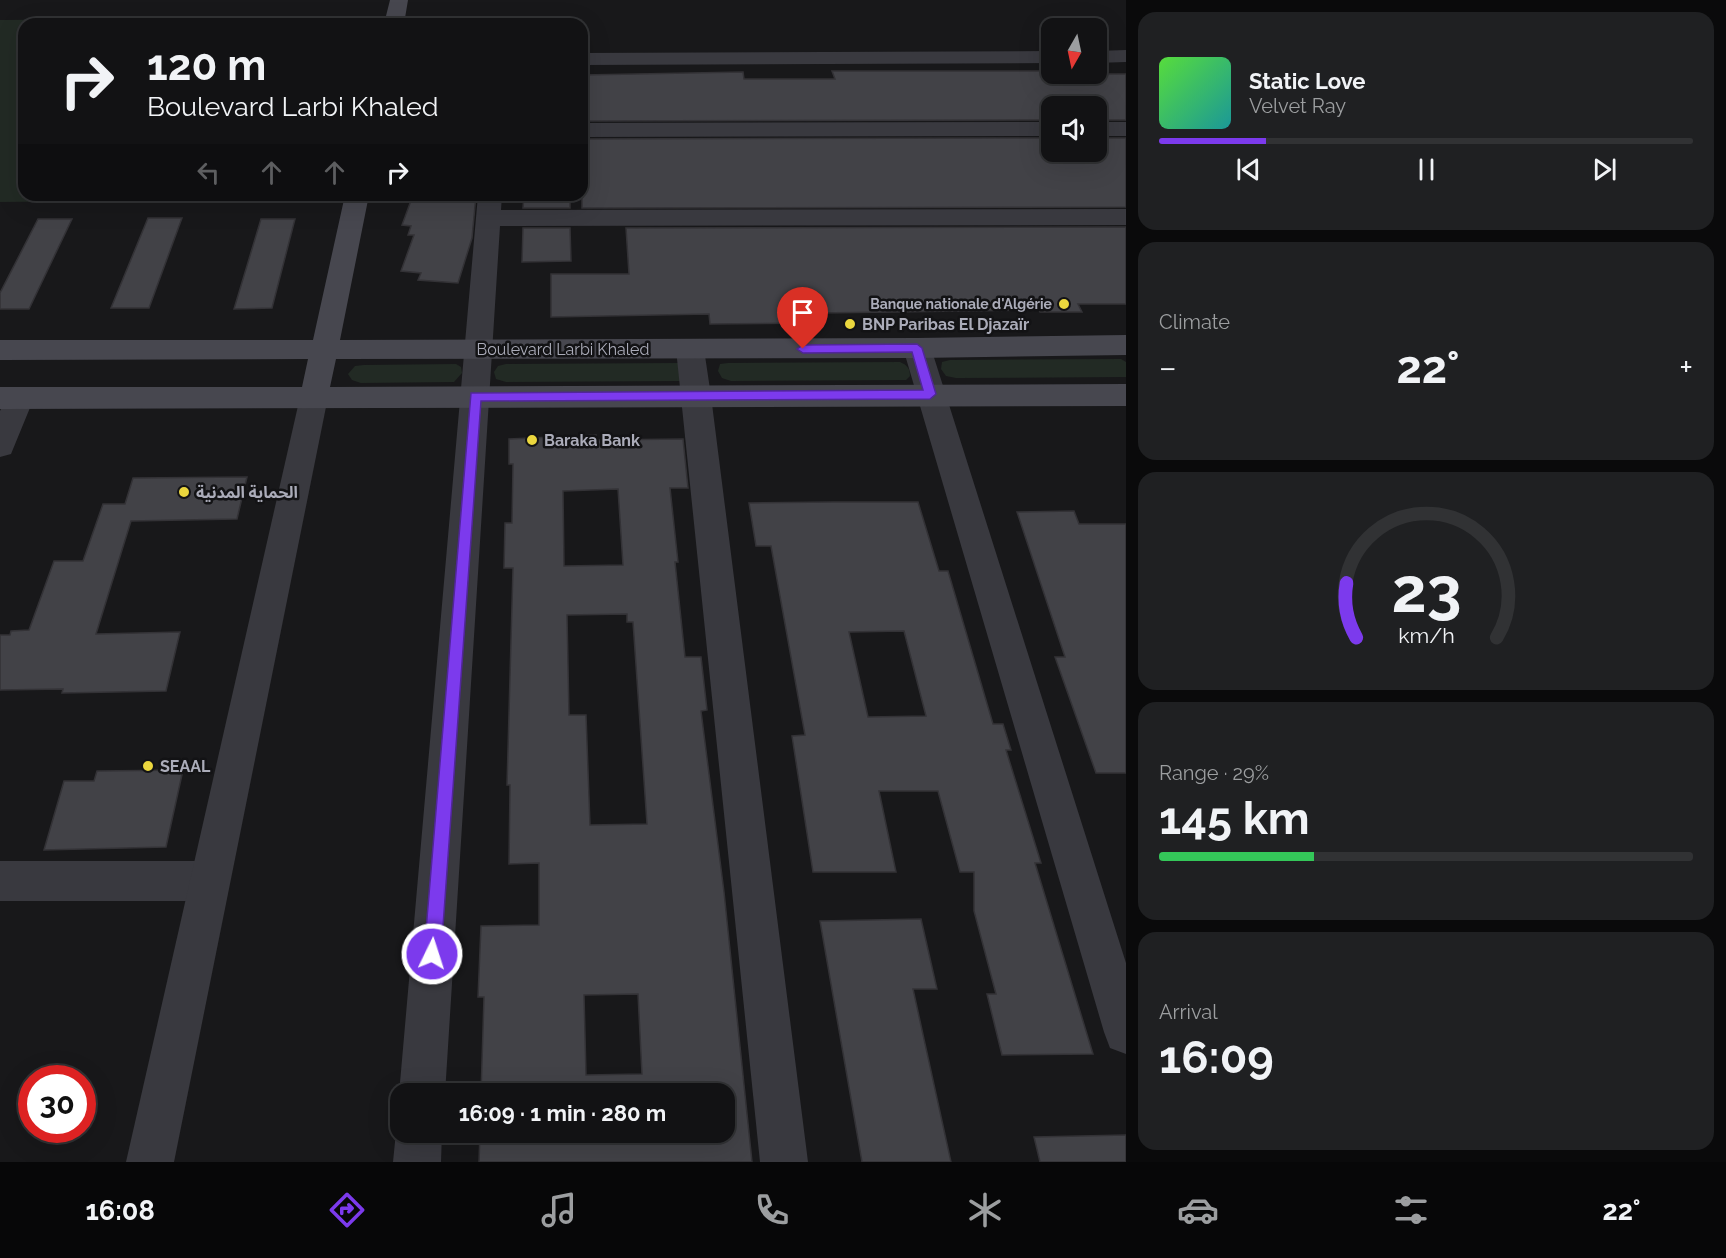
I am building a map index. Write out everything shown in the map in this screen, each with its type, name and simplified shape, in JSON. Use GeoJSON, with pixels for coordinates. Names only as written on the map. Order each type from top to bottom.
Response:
{"type":"FeatureCollection","features":[{"type":"Feature","properties":{"kind":"main road"},"geometry":{"type":"LineString","coordinates":[[395,18],[399,0]]}},
{"type":"Feature","properties":{"kind":"main road"},"geometry":{"type":"LineString","coordinates":[[314,397],[356,201]]}},
{"type":"Feature","properties":{"kind":"main road","name":"Boulevard Larbi Khaled"},"geometry":{"type":"LineString","coordinates":[[0,350],[917,348],[1126,345]]}},
{"type":"Feature","properties":{"kind":"main road"},"geometry":{"type":"LineString","coordinates":[[10,398],[1126,395]]}},
{"type":"Feature","properties":{"kind":"street"},"geometry":{"type":"LineString","coordinates":[[588,59],[1041,57]]}},
{"type":"Feature","properties":{"kind":"street"},"geometry":{"type":"LineString","coordinates":[[1107,57],[1126,57]]}},
{"type":"Feature","properties":{"kind":"street"},"geometry":{"type":"LineString","coordinates":[[588,130],[1041,129]]}},
{"type":"Feature","properties":{"kind":"street"},"geometry":{"type":"LineString","coordinates":[[1107,129],[1126,129]]}},
{"type":"Feature","properties":{"kind":"street"},"geometry":{"type":"LineString","coordinates":[[423,1083],[490,206],[1126,217]]}},
{"type":"Feature","properties":{"kind":"street"},"geometry":{"type":"LineString","coordinates":[[917,348],[1126,1032]]}},
{"type":"Feature","properties":{"kind":"street"},"geometry":{"type":"LineString","coordinates":[[690,349],[784,1162]]}},
{"type":"Feature","properties":{"kind":"street"},"geometry":{"type":"LineString","coordinates":[[150,1162],[314,397]]}},
{"type":"Feature","properties":{"kind":"street"},"geometry":{"type":"LineString","coordinates":[[0,446],[10,398]]}},
{"type":"Feature","properties":{"kind":"street"},"geometry":{"type":"LineString","coordinates":[[0,881],[210,881]]}},
{"type":"Feature","properties":{"kind":"street"},"geometry":{"type":"LineString","coordinates":[[417,1162],[418,1143]]}},
{"type":"Feature","properties":{"kind":"shaded area"},"geometry":{"type":"Polygon","coordinates":[[[371,17],[371,18],[247,18],[371,17]]]}},
{"type":"Feature","properties":{"kind":"shaded area"},"geometry":{"type":"Polygon","coordinates":[[[0,20],[18,20],[18,201],[111,201],[0,202],[0,20]]]}},
{"type":"Feature","properties":{"kind":"shaded area"},"geometry":{"type":"Polygon","coordinates":[[[1121,359],[1126,362],[1126,377],[956,378],[946,376],[941,369],[942,362],[950,360],[1121,359]]]}},
{"type":"Feature","properties":{"kind":"shaded area"},"geometry":{"type":"Polygon","coordinates":[[[900,362],[909,371],[910,376],[906,380],[731,381],[722,378],[718,371],[720,364],[728,363],[900,362]]]}},
{"type":"Feature","properties":{"kind":"shaded area"},"geometry":{"type":"Polygon","coordinates":[[[678,363],[681,381],[506,382],[496,379],[494,372],[498,366],[506,364],[678,363]]]}},
{"type":"Feature","properties":{"kind":"shaded area"},"geometry":{"type":"Polygon","coordinates":[[[456,364],[461,367],[462,373],[454,382],[361,383],[352,380],[348,374],[355,366],[364,365],[456,364]]]}},
{"type":"Feature","properties":{"kind":"building"},"geometry":{"type":"Polygon","coordinates":[[[832,71],[1041,71],[1041,84],[1107,84],[1107,74],[1126,74],[1126,120],[1107,120],[1107,96],[1041,96],[1041,120],[588,121],[588,75],[743,72],[744,79],[835,79],[832,71]]]}},
{"type":"Feature","properties":{"kind":"building"},"geometry":{"type":"Polygon","coordinates":[[[1041,138],[1041,162],[1107,162],[1107,138],[1126,138],[1126,207],[582,208],[582,201],[588,201],[588,139],[1041,138]]]}},
{"type":"Feature","properties":{"kind":"building"},"geometry":{"type":"Polygon","coordinates":[[[411,201],[475,201],[472,238],[458,283],[418,280],[421,273],[401,271],[414,235],[408,235],[411,226],[402,225],[411,201]]]}},
{"type":"Feature","properties":{"kind":"building"},"geometry":{"type":"Polygon","coordinates":[[[524,201],[570,201],[570,208],[523,208],[524,201]]]}},
{"type":"Feature","properties":{"kind":"building"},"geometry":{"type":"Polygon","coordinates":[[[148,218],[182,218],[149,308],[111,308],[148,218]]]}},
{"type":"Feature","properties":{"kind":"building"},"geometry":{"type":"Polygon","coordinates":[[[38,219],[72,219],[29,309],[0,309],[0,293],[38,219]]]}},
{"type":"Feature","properties":{"kind":"building"},"geometry":{"type":"Polygon","coordinates":[[[261,219],[295,219],[272,308],[234,309],[261,219]]]}},
{"type":"Feature","properties":{"kind":"building"},"geometry":{"type":"Polygon","coordinates":[[[1126,227],[1126,304],[1078,304],[1082,312],[1040,312],[1039,310],[819,313],[822,323],[710,324],[709,314],[551,317],[551,274],[629,274],[626,228],[1126,227]]]}},
{"type":"Feature","properties":{"kind":"building"},"geometry":{"type":"Polygon","coordinates":[[[523,228],[570,228],[571,261],[522,262],[523,228]]]}},
{"type":"Feature","properties":{"kind":"building"},"geometry":{"type":"Polygon","coordinates":[[[596,435],[596,440],[683,439],[688,488],[670,488],[678,562],[675,562],[685,657],[701,657],[707,710],[701,711],[724,892],[752,1162],[479,1162],[480,1143],[735,1143],[735,1083],[481,1083],[484,997],[478,997],[481,926],[539,925],[539,863],[509,864],[510,785],[507,785],[513,568],[504,568],[505,523],[512,523],[513,464],[509,464],[509,439],[596,435]],[[618,489],[563,491],[564,566],[623,565],[618,489]],[[627,614],[567,615],[569,715],[586,715],[590,825],[647,824],[633,622],[627,622],[627,614]],[[638,994],[584,995],[586,1075],[642,1074],[638,994]]]}},
{"type":"Feature","properties":{"kind":"building"},"geometry":{"type":"Polygon","coordinates":[[[247,477],[237,519],[131,521],[96,634],[180,632],[166,691],[62,693],[63,689],[0,690],[0,635],[10,635],[11,631],[29,630],[54,561],[83,561],[103,504],[125,504],[133,478],[247,477]]]}},
{"type":"Feature","properties":{"kind":"building"},"geometry":{"type":"Polygon","coordinates":[[[918,502],[939,571],[948,571],[993,724],[1003,724],[1011,750],[1006,750],[1041,863],[1035,863],[1093,1054],[1002,1055],[987,994],[996,994],[974,911],[974,872],[960,872],[938,791],[879,791],[896,872],[813,872],[792,736],[805,735],[771,546],[756,546],[749,503],[918,502]],[[904,631],[849,632],[868,717],[926,716],[904,631]]]}},
{"type":"Feature","properties":{"kind":"building"},"geometry":{"type":"Polygon","coordinates":[[[1074,511],[1079,524],[1126,524],[1126,773],[1096,773],[1055,657],[1065,657],[1017,512],[1074,511]]]}},
{"type":"Feature","properties":{"kind":"building"},"geometry":{"type":"Polygon","coordinates":[[[183,770],[166,847],[44,850],[64,781],[94,781],[97,771],[183,770]]]}},
{"type":"Feature","properties":{"kind":"building"},"geometry":{"type":"Polygon","coordinates":[[[921,919],[937,989],[913,989],[951,1162],[862,1162],[820,921],[921,919]]]}},
{"type":"Feature","properties":{"kind":"building"},"geometry":{"type":"Polygon","coordinates":[[[1126,1135],[1126,1162],[1040,1162],[1034,1137],[1126,1135]]]}},
{"type":"Feature","properties":{"kind":"place","name":"Banque nationale d'Algérie"},"geometry":{"type":"Point","coordinates":[1064,304]}},
{"type":"Feature","properties":{"kind":"place","name":"BNP Paribas El Djazaïr"},"geometry":{"type":"Point","coordinates":[850,324]}},
{"type":"Feature","properties":{"kind":"place","name":"Baraka Bank"},"geometry":{"type":"Point","coordinates":[532,440]}},
{"type":"Feature","properties":{"kind":"place","name":"الحماية المدنية"},"geometry":{"type":"Point","coordinates":[184,492]}},
{"type":"Feature","properties":{"kind":"place","name":"SEAAL"},"geometry":{"type":"Point","coordinates":[148,766]}},
{"type":"Feature","properties":{"kind":"route"},"geometry":{"type":"LineString","coordinates":[[432,954],[475,396],[930,394],[917,348],[803,349]]}}]}
